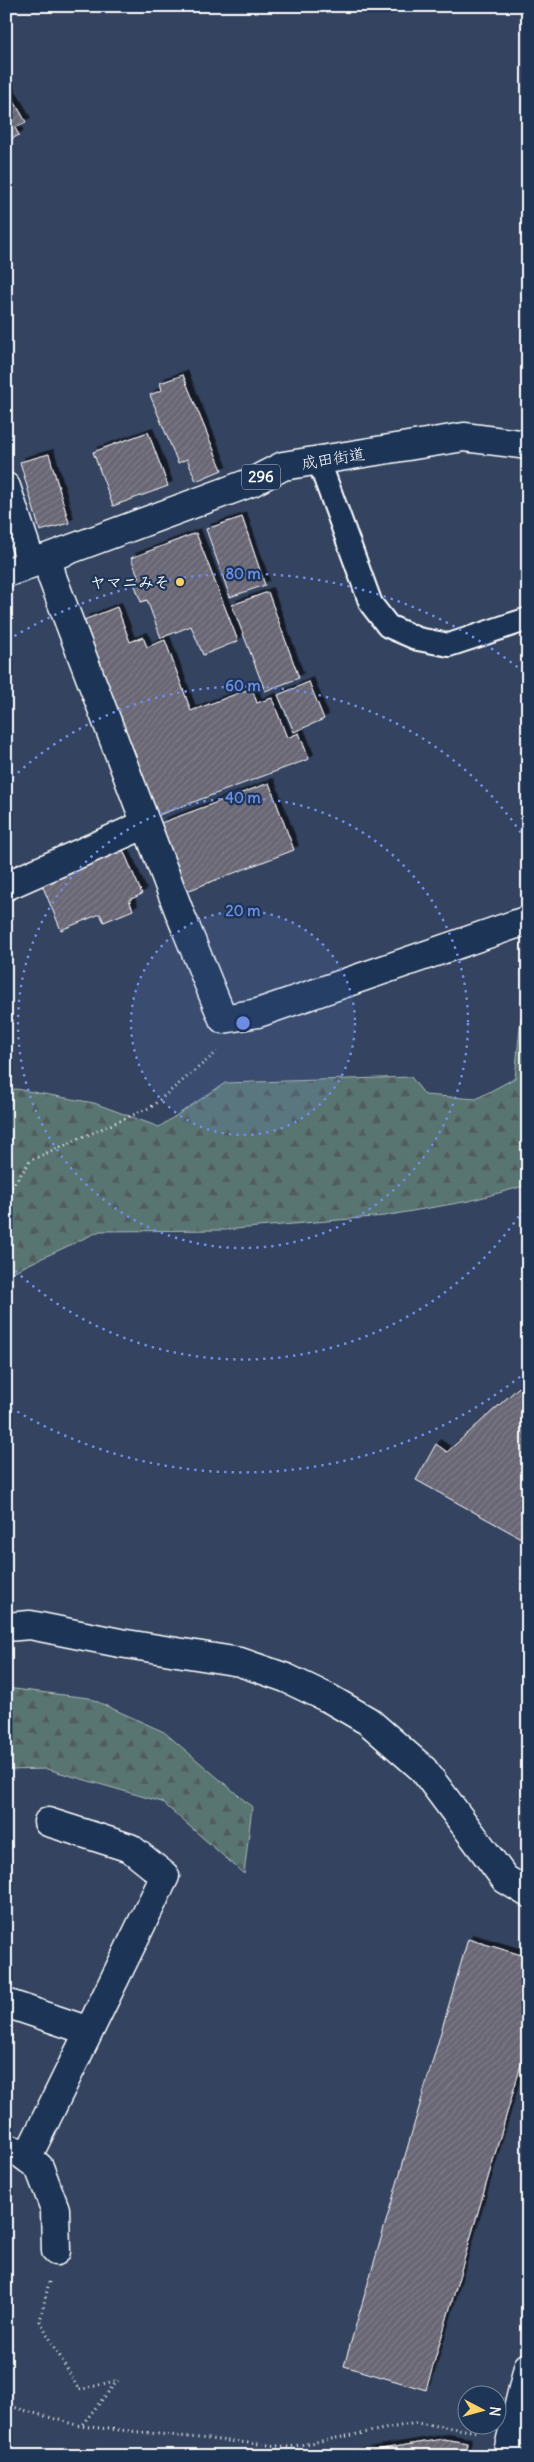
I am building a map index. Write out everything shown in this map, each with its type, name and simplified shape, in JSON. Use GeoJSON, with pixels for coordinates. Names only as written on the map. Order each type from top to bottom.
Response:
{"type":"FeatureCollection","features":[{"type":"Feature","properties":{"kind":"main road","name":"成田街道"},"geometry":{"type":"LineString","coordinates":[[6,573],[252,482],[283,466],[318,459],[464,438],[523,441]]}},
{"type":"Feature","properties":{"kind":"main road"},"geometry":{"type":"LineString","coordinates":[[6,487],[39,560],[56,586],[223,1020],[258,1013],[528,920]]}},
{"type":"Feature","properties":{"kind":"main road"},"geometry":{"type":"LineString","coordinates":[[6,886],[146,824]]}},
{"type":"Feature","properties":{"kind":"main road"},"geometry":{"type":"LineString","coordinates":[[6,1627],[30,1625],[120,1644],[240,1662],[286,1678],[330,1699],[368,1721],[423,1769],[505,1879],[528,1893]]}},
{"type":"Feature","properties":{"kind":"main road"},"geometry":{"type":"LineString","coordinates":[[48,1822],[130,1848],[165,1876],[89,2031],[16,2153],[40,2167],[55,2209],[56,2251]]}},
{"type":"Feature","properties":{"kind":"main road"},"geometry":{"type":"LineString","coordinates":[[6,2003],[89,2031]]}},
{"type":"Feature","properties":{"kind":"main road"},"geometry":{"type":"LineString","coordinates":[[508,2447],[528,2368]]}},
{"type":"Feature","properties":{"kind":"lane"},"geometry":{"type":"LineString","coordinates":[[318,459],[371,604],[388,626],[418,640],[449,645],[528,620]]}},
{"type":"Feature","properties":{"kind":"path"},"geometry":{"type":"LineString","coordinates":[[6,1194],[31,1160],[151,1107],[217,1052],[223,1020]]}},
{"type":"Feature","properties":{"kind":"path"},"geometry":{"type":"LineString","coordinates":[[56,2251],[40,2321],[79,2390],[118,2380],[80,2426]]}},
{"type":"Feature","properties":{"kind":"path"},"geometry":{"type":"LineString","coordinates":[[6,2405],[80,2426],[289,2447],[416,2423],[508,2447]]}},
{"type":"Feature","properties":{"kind":"green space"},"geometry":{"type":"Polygon","coordinates":[[[521,1017],[528,1017],[528,1185],[469,1201],[384,1216],[224,1230],[100,1231],[6,1275],[6,1091],[16,1089],[94,1103],[159,1127],[225,1083],[411,1077],[425,1095],[476,1099],[515,1078],[521,1017]]]}},
{"type":"Feature","properties":{"kind":"green space"},"geometry":{"type":"Polygon","coordinates":[[[6,1688],[89,1698],[164,1732],[252,1807],[244,1874],[162,1802],[47,1769],[6,1770],[6,1688]]]}},
{"type":"Feature","properties":{"kind":"building"},"geometry":{"type":"Polygon","coordinates":[[[6,87],[26,122],[15,128],[19,135],[6,142],[6,87]]]}},
{"type":"Feature","properties":{"kind":"building"},"geometry":{"type":"Polygon","coordinates":[[[183,375],[222,470],[196,481],[187,459],[178,463],[150,395],[162,390],[160,383],[183,375]]]}},
{"type":"Feature","properties":{"kind":"building"},"geometry":{"type":"Polygon","coordinates":[[[148,432],[168,486],[113,506],[93,452],[148,432]]]}},
{"type":"Feature","properties":{"kind":"building"},"geometry":{"type":"Polygon","coordinates":[[[49,454],[69,523],[40,531],[20,462],[49,454]]]}},
{"type":"Feature","properties":{"kind":"building"},"geometry":{"type":"Polygon","coordinates":[[[242,517],[265,585],[230,597],[206,529],[242,517]]]}},
{"type":"Feature","properties":{"kind":"building"},"geometry":{"type":"Polygon","coordinates":[[[196,533],[238,641],[203,655],[191,626],[161,638],[147,600],[141,602],[133,580],[139,578],[131,558],[196,533]]]}},
{"type":"Feature","properties":{"kind":"building"},"geometry":{"type":"Polygon","coordinates":[[[268,592],[299,678],[265,691],[232,605],[268,592]]]}},
{"type":"Feature","properties":{"kind":"building"},"geometry":{"type":"Polygon","coordinates":[[[117,607],[130,642],[143,637],[147,647],[165,640],[191,711],[252,688],[257,703],[272,698],[287,738],[299,733],[309,759],[156,816],[84,620],[117,607]]]}},
{"type":"Feature","properties":{"kind":"building"},"geometry":{"type":"Polygon","coordinates":[[[309,682],[324,719],[294,732],[278,695],[309,682]]]}},
{"type":"Feature","properties":{"kind":"building"},"geometry":{"type":"Polygon","coordinates":[[[269,783],[294,850],[187,891],[161,823],[269,783]]]}},
{"type":"Feature","properties":{"kind":"building"},"geometry":{"type":"Polygon","coordinates":[[[121,845],[142,894],[129,900],[133,910],[104,922],[100,914],[61,930],[40,880],[121,845]]]}},
{"type":"Feature","properties":{"kind":"building"},"geometry":{"type":"Polygon","coordinates":[[[528,1379],[528,1542],[416,1480],[436,1444],[447,1452],[528,1379]]]}},
{"type":"Feature","properties":{"kind":"building"},"geometry":{"type":"Polygon","coordinates":[[[468,1939],[528,1957],[528,2041],[426,2390],[344,2366],[468,1939]]]}},
{"type":"Feature","properties":{"kind":"building"},"geometry":{"type":"Polygon","coordinates":[[[443,2439],[467,2443],[465,2456],[339,2456],[443,2439]]]}},
{"type":"Feature","properties":{"kind":"place","name":"ヤマニみそ"},"geometry":{"type":"Point","coordinates":[180,582]}}]}
